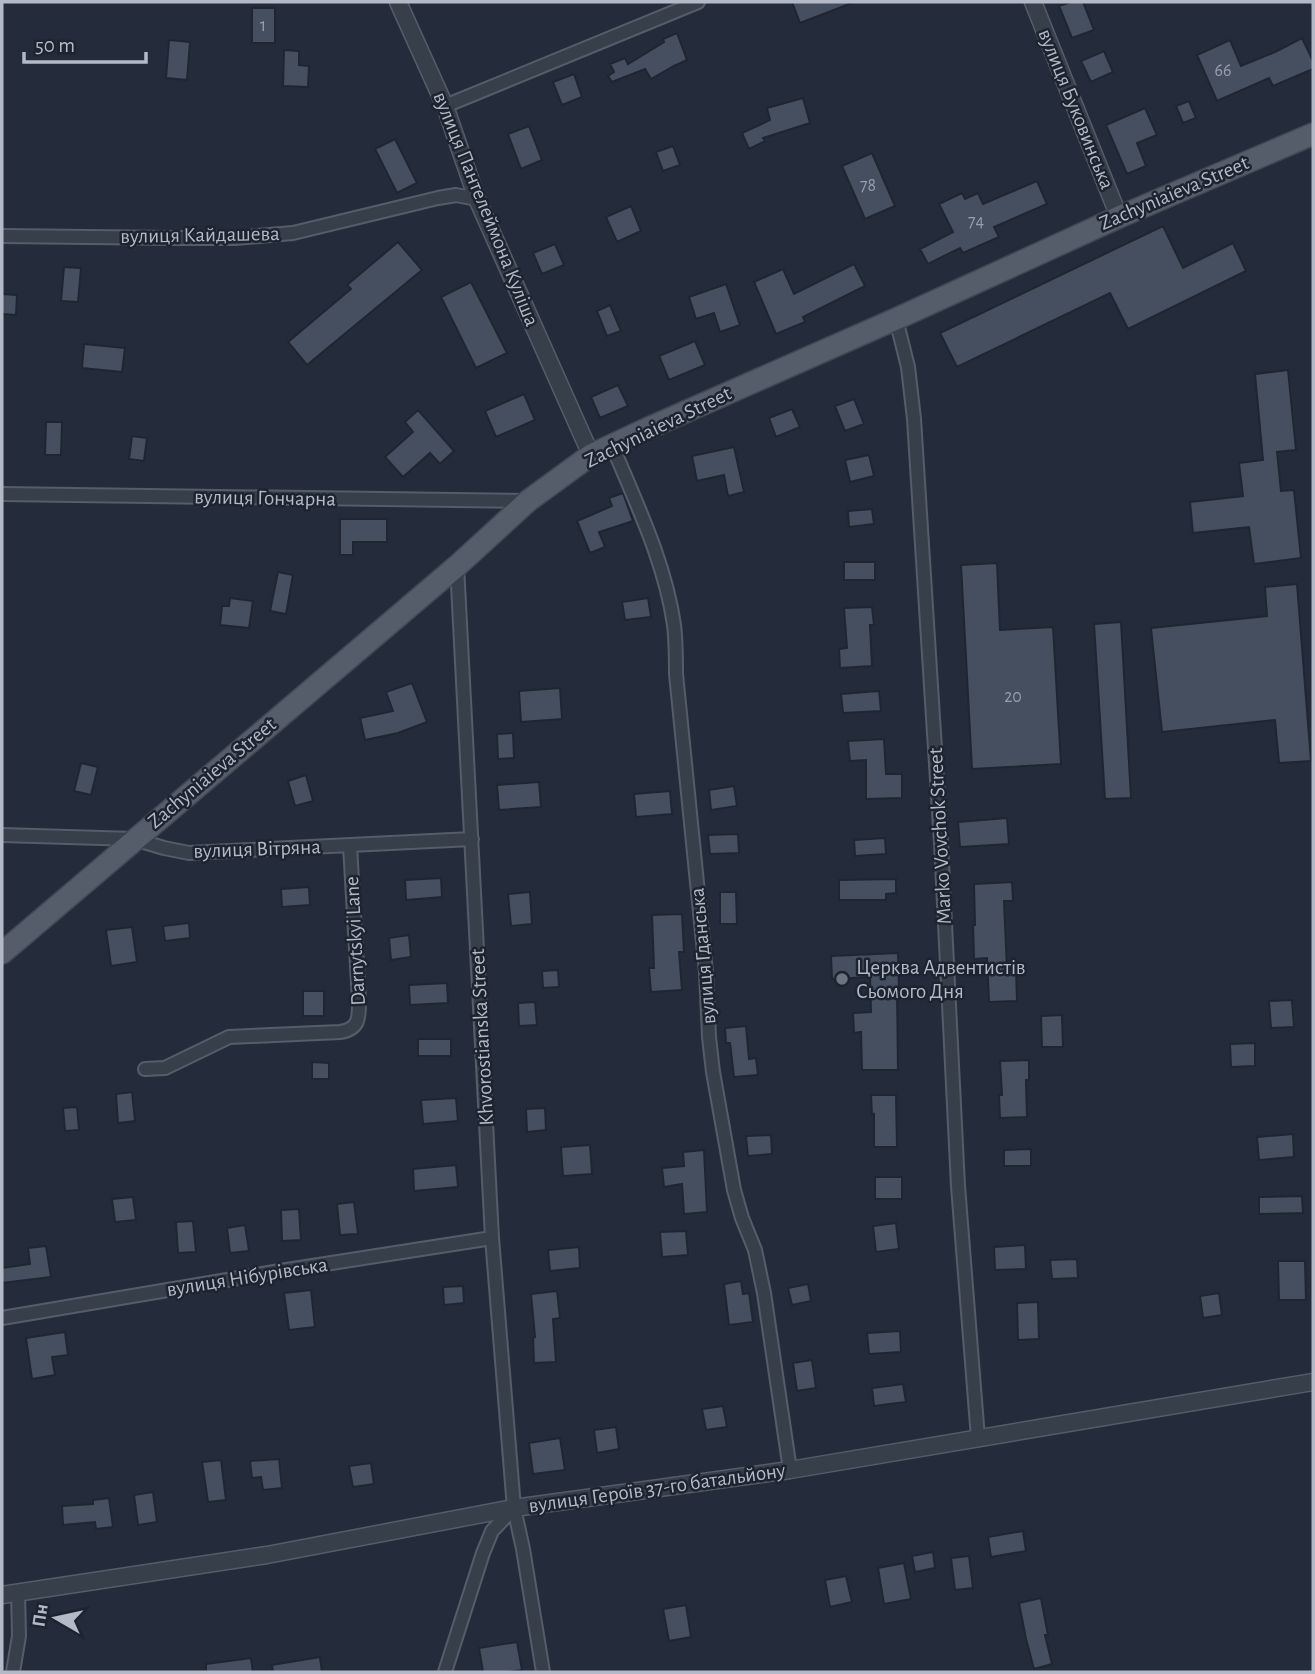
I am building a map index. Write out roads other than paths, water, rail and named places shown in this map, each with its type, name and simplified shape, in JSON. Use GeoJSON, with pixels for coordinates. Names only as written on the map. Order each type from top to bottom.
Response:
{"type":"FeatureCollection","features":[{"type":"Feature","properties":{"kind":"main road","name":"Zachyniaieva Street"},"geometry":{"type":"LineString","coordinates":[[2,953],[457,566],[528,501],[591,455],[1119,217],[1313,134]]}},
{"type":"Feature","properties":{"kind":"street","name":"вулиця Пантелеймона Куліша"},"geometry":{"type":"LineString","coordinates":[[398,2],[445,106],[477,198],[591,455]]}},
{"type":"Feature","properties":{"kind":"street"},"geometry":{"type":"LineString","coordinates":[[445,106],[698,2]]}},
{"type":"Feature","properties":{"kind":"street","name":"вулиця Буковинська"},"geometry":{"type":"LineString","coordinates":[[1034,2],[1119,217]]}},
{"type":"Feature","properties":{"kind":"street","name":"вулиця Кайдашева"},"geometry":{"type":"LineString","coordinates":[[2,236],[235,238],[293,233],[456,195],[477,198]]}},
{"type":"Feature","properties":{"kind":"street","name":"Marko Vovchok Street"},"geometry":{"type":"LineString","coordinates":[[896,319],[908,367],[915,432],[958,1186],[978,1438]]}},
{"type":"Feature","properties":{"kind":"street","name":"вулиця Гданська"},"geometry":{"type":"LineString","coordinates":[[612,445],[654,547],[673,618],[713,1072],[734,1190],[755,1250],[765,1293],[790,1470]]}},
{"type":"Feature","properties":{"kind":"street","name":"вулиця Гончарна"},"geometry":{"type":"LineString","coordinates":[[2,494],[528,501]]}},
{"type":"Feature","properties":{"kind":"street","name":"Khvorostianska Street"},"geometry":{"type":"LineString","coordinates":[[457,566],[492,1238],[514,1508],[543,1672]]}},
{"type":"Feature","properties":{"kind":"street","name":"вулиця Вітряна"},"geometry":{"type":"LineString","coordinates":[[2,835],[134,839],[189,853],[472,839]]}},
{"type":"Feature","properties":{"kind":"street","name":"Darnytskyi Lane"},"geometry":{"type":"LineString","coordinates":[[145,1069],[165,1068],[229,1037],[340,1032],[350,1031],[356,1025],[359,1014],[350,846]]}},
{"type":"Feature","properties":{"kind":"street","name":"вулиця Нібурівська"},"geometry":{"type":"LineString","coordinates":[[2,1318],[492,1238]]}},
{"type":"Feature","properties":{"kind":"street","name":"вулиця Героїв 37-го батальйону"},"geometry":{"type":"LineString","coordinates":[[2,1595],[267,1555],[514,1508],[790,1470],[1313,1382]]}},
{"type":"Feature","properties":{"kind":"street"},"geometry":{"type":"LineString","coordinates":[[445,1672],[492,1531],[514,1508]]}},
{"type":"Feature","properties":{"kind":"street"},"geometry":{"type":"LineString","coordinates":[[13,1672],[19,1636],[19,1592]]}},
{"type":"Feature","properties":{"kind":"place","name":"Церква Адвентистів Сьомого Дня"},"geometry":{"type":"Point","coordinates":[842,979]}}]}
